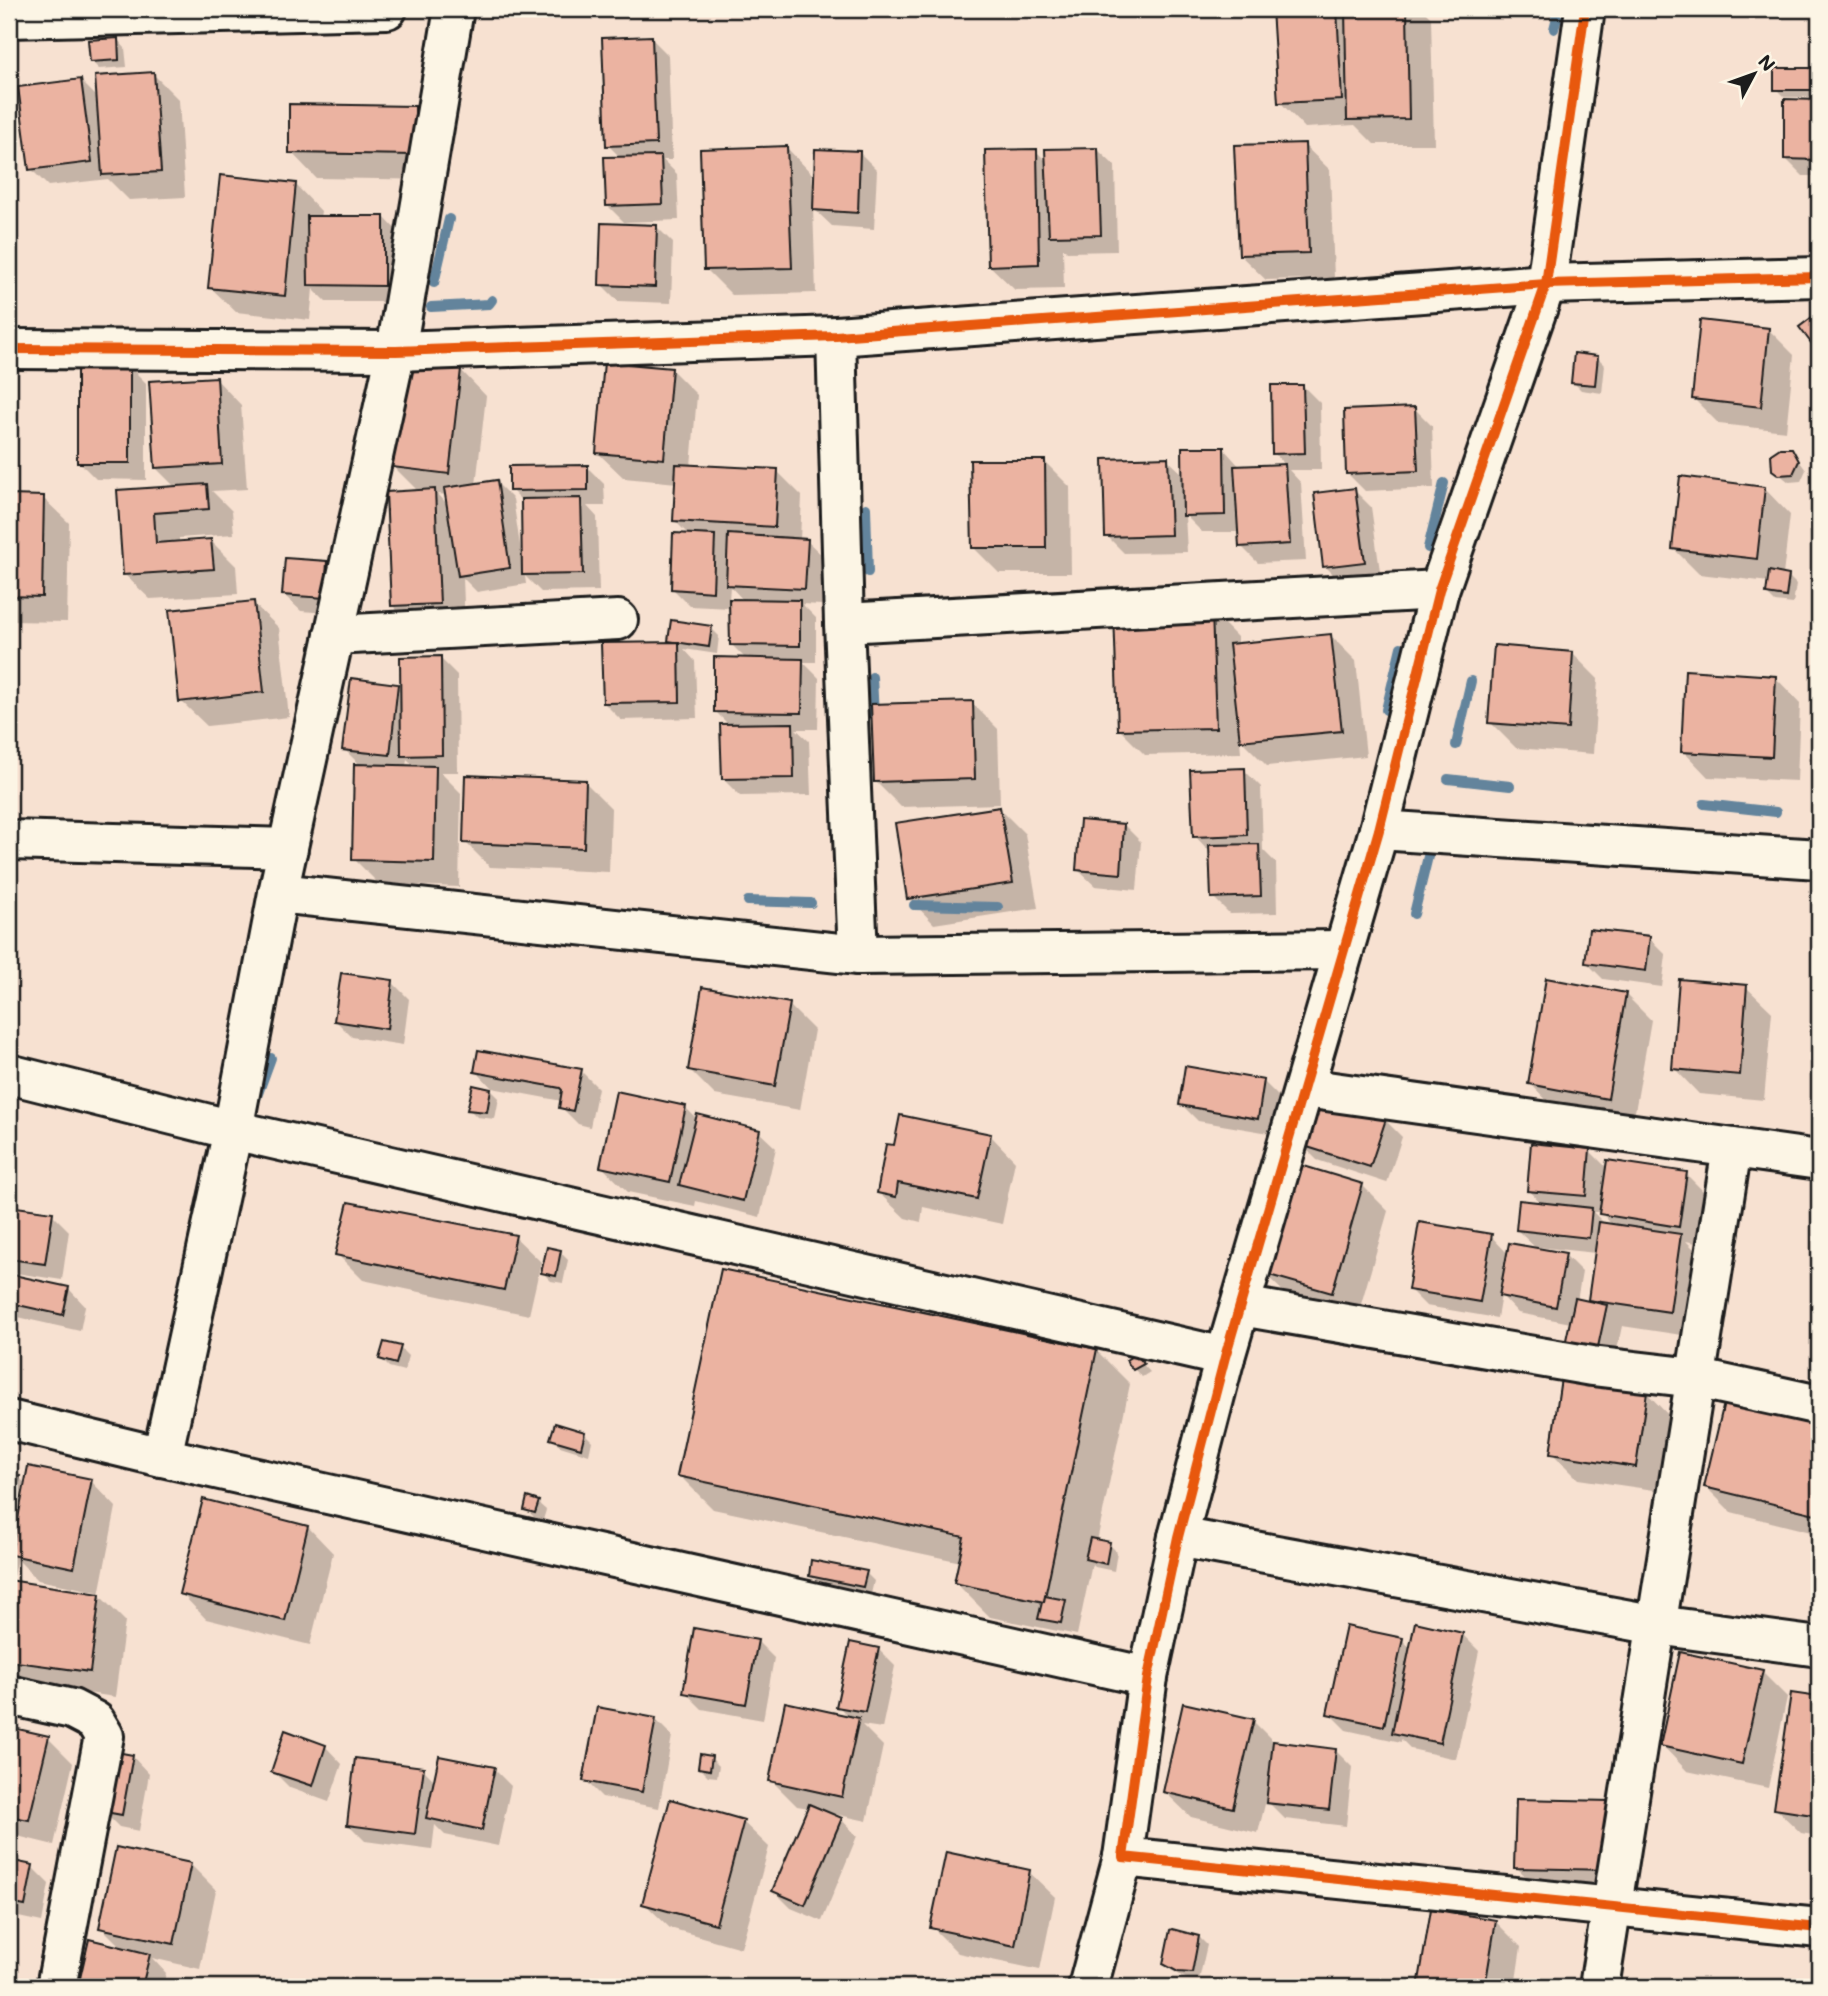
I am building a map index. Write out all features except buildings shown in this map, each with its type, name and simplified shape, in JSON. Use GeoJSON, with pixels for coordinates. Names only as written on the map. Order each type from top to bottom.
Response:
{"type":"FeatureCollection","features":[{"type":"Feature","properties":{"kind":"street"},"geometry":{"type":"LineString","coordinates":[[9,18],[77,12],[387,9]]}},
{"type":"Feature","properties":{"kind":"street"},"geometry":{"type":"LineString","coordinates":[[162,1457],[233,1130],[278,893],[396,351],[454,9]]}},
{"type":"Feature","properties":{"kind":"street"},"geometry":{"type":"LineString","coordinates":[[1088,1987],[1123,1857],[1148,1677],[1178,1537],[1225,1357],[1379,830],[1440,590],[1546,284],[1585,9]]}},
{"type":"Feature","properties":{"kind":"street"},"geometry":{"type":"LineString","coordinates":[[9,349],[396,351],[836,336],[1546,284],[1819,277]]}},
{"type":"Feature","properties":{"kind":"street"},"geometry":{"type":"LineString","coordinates":[[836,336],[844,623],[858,955]]}},
{"type":"Feature","properties":{"kind":"street"},"geometry":{"type":"LineString","coordinates":[[844,623],[1440,590]]}},
{"type":"Feature","properties":{"kind":"street"},"geometry":{"type":"LineString","coordinates":[[334,635],[618,620]]}},
{"type":"Feature","properties":{"kind":"street"},"geometry":{"type":"LineString","coordinates":[[1379,830],[1819,859]]}},
{"type":"Feature","properties":{"kind":"street"},"geometry":{"type":"LineString","coordinates":[[9,840],[288,848]]}},
{"type":"Feature","properties":{"kind":"street"},"geometry":{"type":"LineString","coordinates":[[278,893],[858,955],[1344,950]]}},
{"type":"Feature","properties":{"kind":"street"},"geometry":{"type":"LineString","coordinates":[[9,1074],[233,1130],[1225,1357]]}},
{"type":"Feature","properties":{"kind":"street"},"geometry":{"type":"LineString","coordinates":[[1305,1088],[1819,1160]]}},
{"type":"Feature","properties":{"kind":"street"},"geometry":{"type":"LineString","coordinates":[[1599,1987],[1732,1148]]}},
{"type":"Feature","properties":{"kind":"street"},"geometry":{"type":"LineString","coordinates":[[1241,1306],[1591,1366],[1695,1378],[1819,1405]]}},
{"type":"Feature","properties":{"kind":"street"},"geometry":{"type":"LineString","coordinates":[[9,1420],[162,1457],[1148,1677]]}},
{"type":"Feature","properties":{"kind":"street"},"geometry":{"type":"LineString","coordinates":[[1178,1537],[1657,1625],[1819,1647]]}},
{"type":"Feature","properties":{"kind":"street"},"geometry":{"type":"LineString","coordinates":[[9,1695],[72,1709],[95,1721],[104,1736],[56,1987]]}},
{"type":"Feature","properties":{"kind":"street"},"geometry":{"type":"LineString","coordinates":[[1123,1857],[1819,1928]]}},
{"type":"Feature","properties":{"kind":"waterway"},"geometry":{"type":"LineString","coordinates":[[1552,9],[1557,17],[1554,29]]}},
{"type":"Feature","properties":{"kind":"waterway"},"geometry":{"type":"LineString","coordinates":[[434,283],[449,219]]}},
{"type":"Feature","properties":{"kind":"waterway"},"geometry":{"type":"LineString","coordinates":[[431,307],[489,304],[492,300]]}},
{"type":"Feature","properties":{"kind":"waterway"},"geometry":{"type":"LineString","coordinates":[[1428,548],[1444,483]]}},
{"type":"Feature","properties":{"kind":"waterway"},"geometry":{"type":"LineString","coordinates":[[866,508],[868,572]]}},
{"type":"Feature","properties":{"kind":"waterway"},"geometry":{"type":"LineString","coordinates":[[1386,710],[1401,647]]}},
{"type":"Feature","properties":{"kind":"waterway"},"geometry":{"type":"LineString","coordinates":[[872,677],[874,716]]}},
{"type":"Feature","properties":{"kind":"waterway"},"geometry":{"type":"LineString","coordinates":[[1456,745],[1471,681]]}},
{"type":"Feature","properties":{"kind":"waterway"},"geometry":{"type":"LineString","coordinates":[[1448,779],[1510,786]]}},
{"type":"Feature","properties":{"kind":"waterway"},"geometry":{"type":"LineString","coordinates":[[1704,804],[1776,812]]}},
{"type":"Feature","properties":{"kind":"waterway"},"geometry":{"type":"LineString","coordinates":[[1414,914],[1432,840]]}},
{"type":"Feature","properties":{"kind":"waterway"},"geometry":{"type":"LineString","coordinates":[[748,901],[811,903]]}},
{"type":"Feature","properties":{"kind":"waterway"},"geometry":{"type":"LineString","coordinates":[[914,905],[998,907]]}},
{"type":"Feature","properties":{"kind":"waterway"},"geometry":{"type":"LineString","coordinates":[[256,1099],[271,1058]]}},
{"type":"Feature","properties":{"kind":"cycle path"},"geometry":{"type":"LineString","coordinates":[[1585,9],[1546,284],[1439,590],[1379,830],[1225,1357],[1178,1537],[1148,1677],[1123,1857],[1819,1928]]}},
{"type":"Feature","properties":{"kind":"cycle path"},"geometry":{"type":"LineString","coordinates":[[9,349],[396,351],[836,336],[1546,284],[1819,277]]}}]}
